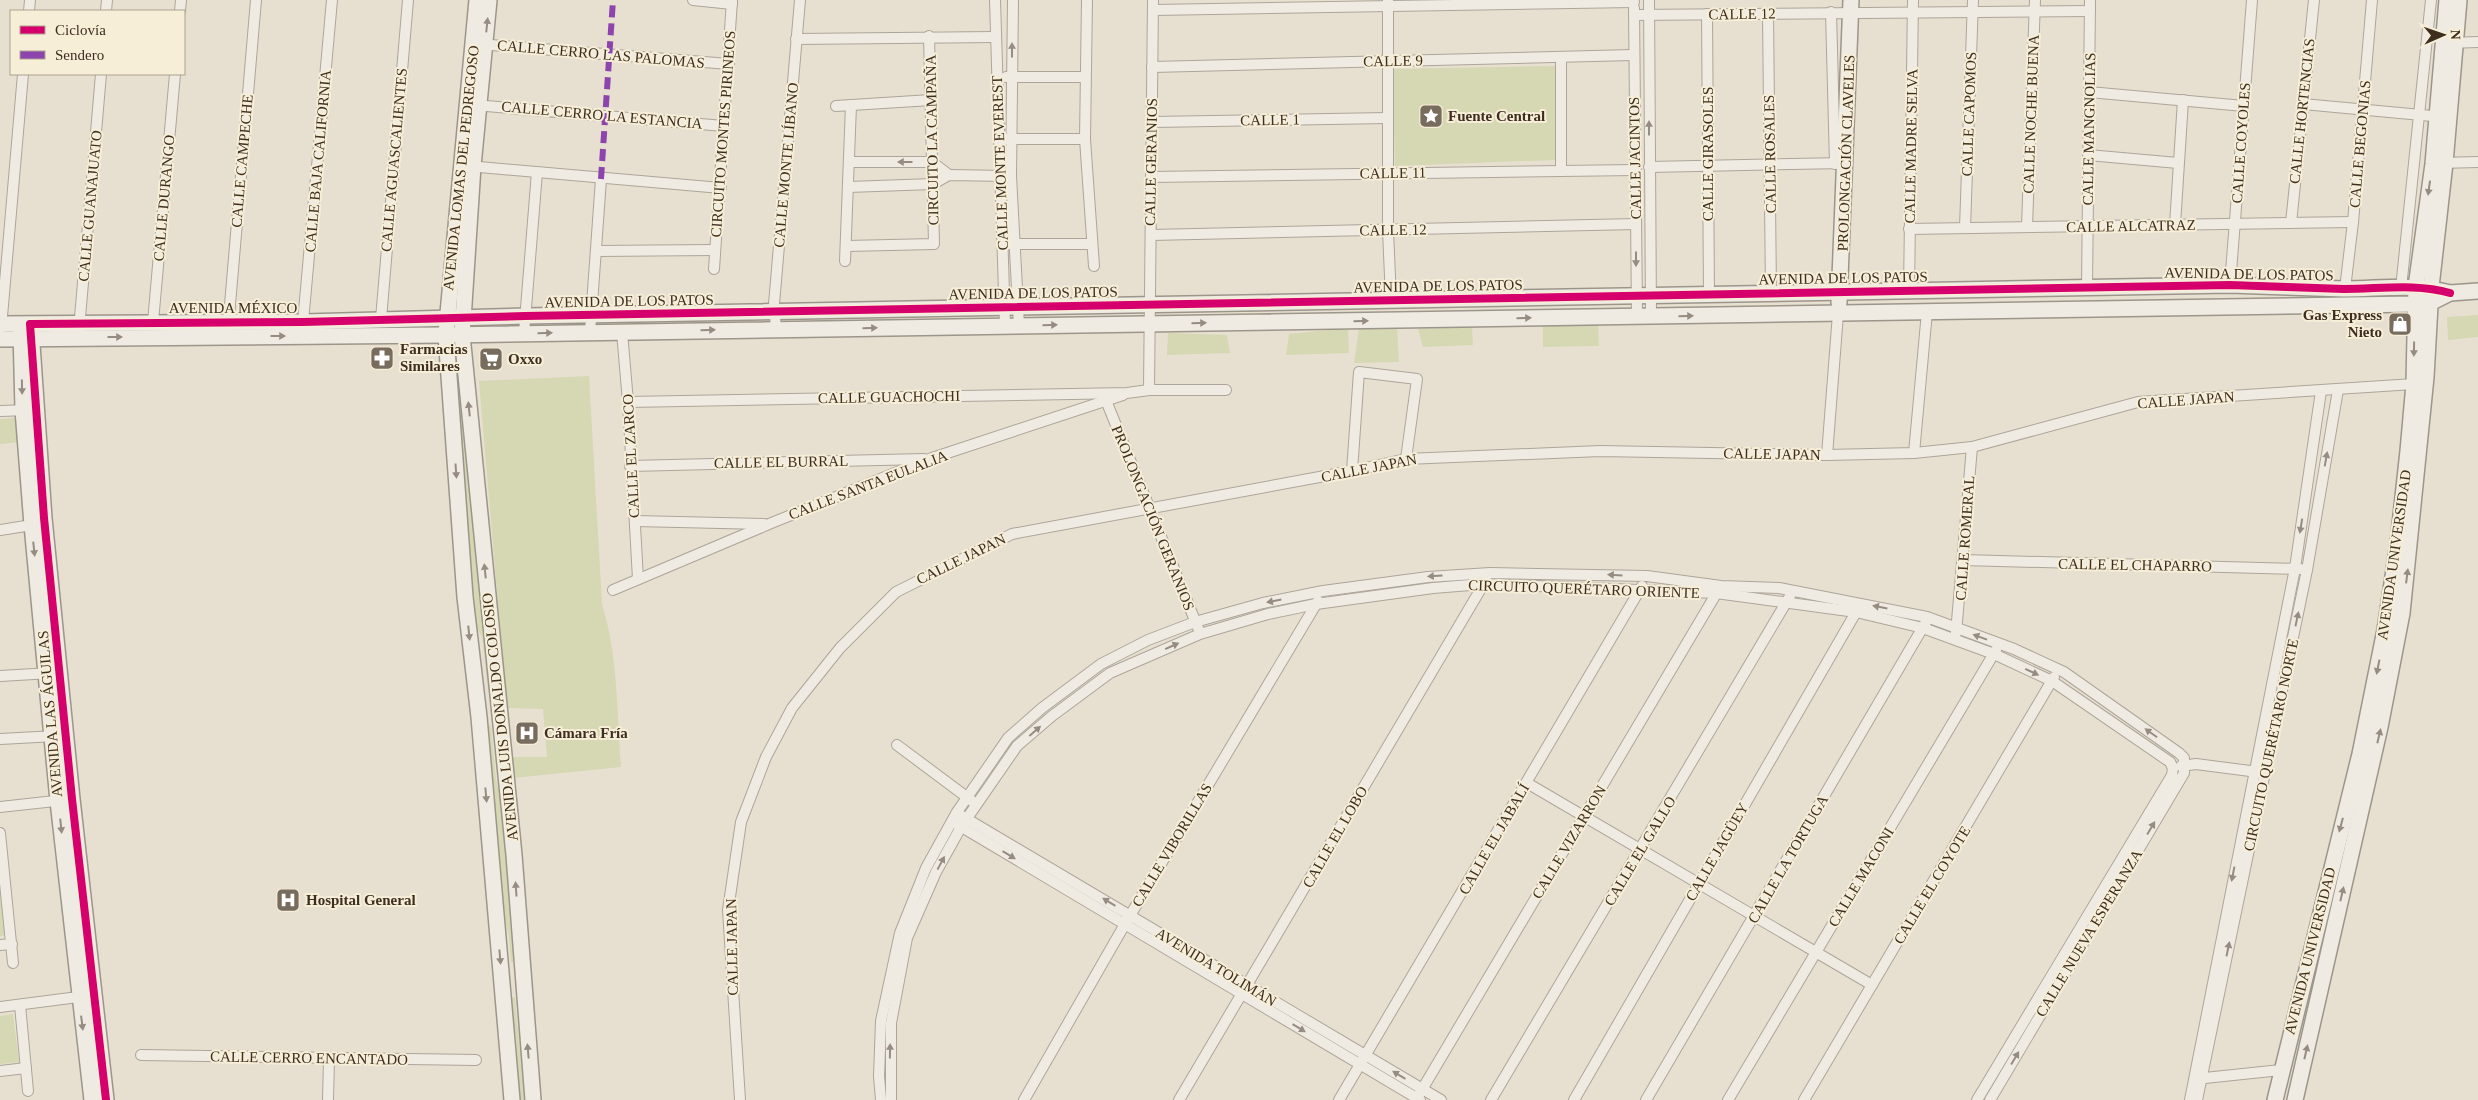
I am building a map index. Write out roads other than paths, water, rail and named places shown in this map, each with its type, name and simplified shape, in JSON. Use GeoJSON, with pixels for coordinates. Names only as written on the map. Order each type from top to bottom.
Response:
{"type":"FeatureCollection","features":[{"type":"Feature","properties":{"kind":"street","name":"CALLE CAMPECHE"},"geometry":{"type":"LineString","coordinates":[[228,329],[256,0]]}},
{"type":"Feature","properties":{"kind":"street","name":"CALLE BAJA CALIFORNIA"},"geometry":{"type":"LineString","coordinates":[[304,322],[332,0]]}},
{"type":"Feature","properties":{"kind":"street","name":"CALLE AGUASCALIENTES"},"geometry":{"type":"LineString","coordinates":[[381,319],[408,0]]}},
{"type":"Feature","properties":{"kind":"street","name":"AVENIDA LOMAS DEL PEDREGOSO"},"geometry":{"type":"LineString","coordinates":[[446,335],[446,318],[467,166],[479,44],[477,0]]}},
{"type":"Feature","properties":{"kind":"street","name":"AVENIDA LOMAS DEL PEDREGOSO"},"geometry":{"type":"LineString","coordinates":[[479,44],[490,0]]}},
{"type":"Feature","properties":{"kind":"street"},"geometry":{"type":"LineString","coordinates":[[693,0],[732,2]]}},
{"type":"Feature","properties":{"kind":"street","name":"CALLE MONTE LÍBANO"},"geometry":{"type":"LineString","coordinates":[[776,329],[775,312],[800,0]]}},
{"type":"Feature","properties":{"kind":"street"},"geometry":{"type":"LineString","coordinates":[[1087,0],[1085,139],[1094,266]]}},
{"type":"Feature","properties":{"kind":"street","name":"CALLE JACINTOS"},"geometry":{"type":"LineString","coordinates":[[1644,317],[1652,296],[1649,167],[1650,0]]}},
{"type":"Feature","properties":{"kind":"street","name":"CALLE MADRE SELVA"},"geometry":{"type":"LineString","coordinates":[[1909,291],[1913,0]]}},
{"type":"Feature","properties":{"kind":"street","name":"CALLE CAPOMOS"},"geometry":{"type":"LineString","coordinates":[[1965,228],[1973,0]]}},
{"type":"Feature","properties":{"kind":"street","name":"CALLE NOCHE BUENA"},"geometry":{"type":"LineString","coordinates":[[2027,227],[2035,0]]}},
{"type":"Feature","properties":{"kind":"street","name":"CALLE MANGNOLIAS"},"geometry":{"type":"LineString","coordinates":[[2086,288],[2090,0]]}},
{"type":"Feature","properties":{"kind":"street","name":"CALLE COYOLES"},"geometry":{"type":"LineString","coordinates":[[2230,285],[2252,0]]}},
{"type":"Feature","properties":{"kind":"street","name":"CALLE HORTENCIAS"},"geometry":{"type":"LineString","coordinates":[[2291,223],[2314,0]]}},
{"type":"Feature","properties":{"kind":"street","name":"CALLE BEGONIAS"},"geometry":{"type":"LineString","coordinates":[[2345,289],[2353,222],[2372,0]]}},
{"type":"Feature","properties":{"kind":"street"},"geometry":{"type":"LineString","coordinates":[[2420,291],[2419,115],[2431,0]]}},
{"type":"Feature","properties":{"kind":"street","name":"AVENIDA UNIVERSIDAD"},"geometry":{"type":"LineString","coordinates":[[2295,1100],[2380,728],[2402,613],[2419,462],[2420,291],[2439,163],[2449,43],[2447,0]]}},
{"type":"Feature","properties":{"kind":"street","name":"AVENIDA UNIVERSIDAD"},"geometry":{"type":"LineString","coordinates":[[2449,43],[2459,0]]}},
{"type":"Feature","properties":{"kind":"street"},"geometry":{"type":"LineString","coordinates":[[1153,5],[1634,1]]}},
{"type":"Feature","properties":{"kind":"street","name":"CALLE JACINTOS"},"geometry":{"type":"LineString","coordinates":[[1634,1],[1636,296],[1644,317]]}},
{"type":"Feature","properties":{"kind":"street","name":"CIRCUITO MONTES PIRINEOS"},"geometry":{"type":"LineString","coordinates":[[714,269],[714,250],[721,188],[732,2]]}},
{"type":"Feature","properties":{"kind":"street"},"geometry":{"type":"LineString","coordinates":[[995,2],[1012,2]]}},
{"type":"Feature","properties":{"kind":"street","name":"CALLE MONTE EVEREST"},"geometry":{"type":"LineString","coordinates":[[995,2],[1002,245],[1012,326]]}},
{"type":"Feature","properties":{"kind":"street","name":"CALLE MONTE EVEREST"},"geometry":{"type":"LineString","coordinates":[[1011,307],[1014,244],[1011,176],[1012,2]]}},
{"type":"Feature","properties":{"kind":"street"},"geometry":{"type":"LineString","coordinates":[[1388,2],[1387,173],[1391,300]]}},
{"type":"Feature","properties":{"kind":"street","name":"CALLE GERANIOS"},"geometry":{"type":"LineString","coordinates":[[1150,324],[1153,5]]}},
{"type":"Feature","properties":{"kind":"street","name":"CALLE 12"},"geometry":{"type":"LineString","coordinates":[[1634,15],[1831,12],[1851,6],[1912,12],[2090,11]]}},
{"type":"Feature","properties":{"kind":"street","name":"PROLONGACIÓN CLAVELES"},"geometry":{"type":"LineString","coordinates":[[1826,455],[1840,293],[1840,163],[1851,6]]}},
{"type":"Feature","properties":{"kind":"street"},"geometry":{"type":"LineString","coordinates":[[1649,167],[1770,166],[1840,163],[1831,12]]}},
{"type":"Feature","properties":{"kind":"street","name":"CALLE GIRASOLES"},"geometry":{"type":"LineString","coordinates":[[1708,14],[1709,295]]}},
{"type":"Feature","properties":{"kind":"street","name":"CALLE ROSALES"},"geometry":{"type":"LineString","coordinates":[[1768,14],[1772,294]]}},
{"type":"Feature","properties":{"kind":"street"},"geometry":{"type":"LineString","coordinates":[[796,39],[929,36],[995,37]]}},
{"type":"Feature","properties":{"kind":"street","name":"CIRCUITO LA CAMPAÑA"},"geometry":{"type":"LineString","coordinates":[[846,246],[934,244],[929,36]]}},
{"type":"Feature","properties":{"kind":"street"},"geometry":{"type":"LineString","coordinates":[[2449,43],[2478,42]]}},
{"type":"Feature","properties":{"kind":"street","name":"CALLE CERRO LAS PALOMAS"},"geometry":{"type":"LineString","coordinates":[[479,44],[729,64]]}},
{"type":"Feature","properties":{"kind":"street","name":"CALLE 9"},"geometry":{"type":"LineString","coordinates":[[1152,67],[1633,55]]}},
{"type":"Feature","properties":{"kind":"street"},"geometry":{"type":"LineString","coordinates":[[1561,57],[1561,171]]}},
{"type":"Feature","properties":{"kind":"street"},"geometry":{"type":"LineString","coordinates":[[0,332],[23,75]]}},
{"type":"Feature","properties":{"kind":"street","name":"CALLE GUANAJUATO"},"geometry":{"type":"LineString","coordinates":[[79,330],[101,75]]}},
{"type":"Feature","properties":{"kind":"street","name":"CALLE DURANGO"},"geometry":{"type":"LineString","coordinates":[[153,322],[175,75]]}},
{"type":"Feature","properties":{"kind":"street"},"geometry":{"type":"LineString","coordinates":[[997,77],[1085,77]]}},
{"type":"Feature","properties":{"kind":"street"},"geometry":{"type":"LineString","coordinates":[[2089,92],[2244,106]]}},
{"type":"Feature","properties":{"kind":"street"},"geometry":{"type":"LineString","coordinates":[[836,106],[931,100]]}},
{"type":"Feature","properties":{"kind":"street"},"geometry":{"type":"LineString","coordinates":[[2175,225],[2183,100]]}},
{"type":"Feature","properties":{"kind":"street"},"geometry":{"type":"LineString","coordinates":[[2303,104],[2443,117]]}},
{"type":"Feature","properties":{"kind":"street","name":"CALLE CERRO LA ESTANCIA"},"geometry":{"type":"LineString","coordinates":[[473,105],[724,126]]}},
{"type":"Feature","properties":{"kind":"street"},"geometry":{"type":"LineString","coordinates":[[845,261],[851,105]]}},
{"type":"Feature","properties":{"kind":"street","name":"CALLE 1"},"geometry":{"type":"LineString","coordinates":[[1152,122],[1388,118]]}},
{"type":"Feature","properties":{"kind":"street"},"geometry":{"type":"LineString","coordinates":[[999,139],[1085,139]]}},
{"type":"Feature","properties":{"kind":"street"},"geometry":{"type":"LineString","coordinates":[[2088,155],[2178,163]]}},
{"type":"Feature","properties":{"kind":"street"},"geometry":{"type":"LineString","coordinates":[[849,162],[932,162],[949,175]]}},
{"type":"Feature","properties":{"kind":"street"},"geometry":{"type":"LineString","coordinates":[[2439,163],[2478,162]]}},
{"type":"Feature","properties":{"kind":"street","name":"AVENIDA LOMAS DEL PEDREGOSO"},"geometry":{"type":"LineString","coordinates":[[462,335],[467,166]]}},
{"type":"Feature","properties":{"kind":"street"},"geometry":{"type":"LineString","coordinates":[[467,166],[721,188]]}},
{"type":"Feature","properties":{"kind":"street","name":"CALLE 11"},"geometry":{"type":"LineString","coordinates":[[1151,177],[1635,170]]}},
{"type":"Feature","properties":{"kind":"street"},"geometry":{"type":"LineString","coordinates":[[524,333],[536,172]]}},
{"type":"Feature","properties":{"kind":"street"},"geometry":{"type":"LineString","coordinates":[[848,188],[932,184],[949,175],[1011,176]]}},
{"type":"Feature","properties":{"kind":"street"},"geometry":{"type":"LineString","coordinates":[[590,332],[601,179]]}},
{"type":"Feature","properties":{"kind":"street","name":"CALLE ALCATRAZ"},"geometry":{"type":"LineString","coordinates":[[1910,229],[2353,222]]}},
{"type":"Feature","properties":{"kind":"street","name":"CALLE 12"},"geometry":{"type":"LineString","coordinates":[[1151,235],[1636,224]]}},
{"type":"Feature","properties":{"kind":"street"},"geometry":{"type":"LineString","coordinates":[[1002,245],[1092,244]]}},
{"type":"Feature","properties":{"kind":"street"},"geometry":{"type":"LineString","coordinates":[[596,251],[714,250]]}},
{"type":"Feature","properties":{"kind":"street","name":"AVENIDA DE LOS PATOS"},"geometry":{"type":"LineString","coordinates":[[446,318],[2230,285],[2450,293],[2478,291]]}},
{"type":"Feature","properties":{"kind":"street"},"geometry":{"type":"LineString","coordinates":[[1956,290],[1957,312]]}},
{"type":"Feature","properties":{"kind":"street","name":"AVENIDA UNIVERSIDAD"},"geometry":{"type":"LineString","coordinates":[[2275,1100],[2360,754],[2380,658],[2398,543],[2414,384],[2415,304],[2420,291]]}},
{"type":"Feature","properties":{"kind":"street","name":"AVENIDA DE LOS PATOS"},"geometry":{"type":"LineString","coordinates":[[446,335],[2415,304]]}},
{"type":"Feature","properties":{"kind":"street"},"geometry":{"type":"LineString","coordinates":[[1914,453],[1927,312]]}},
{"type":"Feature","properties":{"kind":"street","name":"AVENIDA MÉXICO"},"geometry":{"type":"LineString","coordinates":[[79,330],[153,322],[228,329],[304,322],[446,318]]}},
{"type":"Feature","properties":{"kind":"street"},"geometry":{"type":"LineString","coordinates":[[1150,324],[1149,390],[1178,392],[1226,390]]}},
{"type":"Feature","properties":{"kind":"street","name":"AVENIDA MÉXICO"},"geometry":{"type":"LineString","coordinates":[[0,332],[228,329],[446,335]]}},
{"type":"Feature","properties":{"kind":"street","name":"AVENIDA LAS ÁGUILAS"},"geometry":{"type":"LineString","coordinates":[[26,331],[32,525],[54,673]]}},
{"type":"Feature","properties":{"kind":"street","name":"CALLE EL ZARCO"},"geometry":{"type":"LineString","coordinates":[[622,332],[638,580]]}},
{"type":"Feature","properties":{"kind":"street","name":"AVENIDA LUIS DONALDO COLOSIO"},"geometry":{"type":"LineString","coordinates":[[446,335],[465,597],[479,716],[512,1100]]}},
{"type":"Feature","properties":{"kind":"street","name":"AVENIDA LUIS DONALDO COLOSIO"},"geometry":{"type":"LineString","coordinates":[[462,335],[514,855],[533,1100]]}},
{"type":"Feature","properties":{"kind":"street"},"geometry":{"type":"LineString","coordinates":[[1352,471],[1359,372],[1417,379],[1406,459]]}},
{"type":"Feature","properties":{"kind":"street","name":"CALLE JAPAN"},"geometry":{"type":"LineString","coordinates":[[740,1100],[728,910],[741,822],[766,757],[792,708],[840,648],[896,592],[1012,534],[1149,510],[1406,459],[1600,451],[1826,455],[1914,453],[1972,447],[2138,402],[2414,384]]}},
{"type":"Feature","properties":{"kind":"street","name":"CALLE SANTA EULALIA"},"geometry":{"type":"LineString","coordinates":[[613,590],[768,524],[932,458],[1105,398],[1149,390]]}},
{"type":"Feature","properties":{"kind":"street","name":"CIRCUITO QUERÉTARO NORTE"},"geometry":{"type":"LineString","coordinates":[[2190,1100],[2197,1078],[2307,570],[2338,390]]}},
{"type":"Feature","properties":{"kind":"street","name":"CIRCUITO QUERÉTARO NORTE"},"geometry":{"type":"LineString","coordinates":[[2197,1100],[2197,1078],[2253,771],[2266,720],[2295,568],[2321,391]]}},
{"type":"Feature","properties":{"kind":"street","name":"CALLE GUACHOCHI"},"geometry":{"type":"LineString","coordinates":[[628,402],[1105,398]]}},
{"type":"Feature","properties":{"kind":"street","name":"PROLONGACIÓN GERANIOS"},"geometry":{"type":"LineString","coordinates":[[1105,398],[1200,634]]}},
{"type":"Feature","properties":{"kind":"street"},"geometry":{"type":"LineString","coordinates":[[0,411],[29,410]]}},
{"type":"Feature","properties":{"kind":"street","name":"AVENIDA LAS ÁGUILAS"},"geometry":{"type":"LineString","coordinates":[[29,410],[65,800],[86,996],[92,1100]]}},
{"type":"Feature","properties":{"kind":"street","name":"CALLE ROMERAL"},"geometry":{"type":"LineString","coordinates":[[1954,639],[1957,628],[1972,447]]}},
{"type":"Feature","properties":{"kind":"street","name":"CALLE EL BURRAL"},"geometry":{"type":"LineString","coordinates":[[630,466],[932,458]]}},
{"type":"Feature","properties":{"kind":"street"},"geometry":{"type":"LineString","coordinates":[[635,521],[768,524]]}},
{"type":"Feature","properties":{"kind":"street"},"geometry":{"type":"LineString","coordinates":[[0,530],[32,525]]}},
{"type":"Feature","properties":{"kind":"street","name":"CALLE EL CHAPARRO"},"geometry":{"type":"LineString","coordinates":[[1963,560],[2295,568],[2307,570]]}},
{"type":"Feature","properties":{"kind":"street","name":"CIRCUITO QUERÉTARO ORIENTE"},"geometry":{"type":"LineString","coordinates":[[881,1100],[879,1076],[900,933],[959,820],[968,798],[1008,738],[1059,694],[1101,664],[1148,640],[1195,622],[1263,603],[1323,591],[1428,577],[1490,573],[1647,576],[1789,602],[1859,608],[1927,617],[1999,644],[2058,670],[2179,753],[2184,758],[2186,765]]}},
{"type":"Feature","properties":{"kind":"street","name":"CALLE EL LOBO"},"geometry":{"type":"LineString","coordinates":[[1179,1100],[1490,573]]}},
{"type":"Feature","properties":{"kind":"street","name":"CALLE EL JABALÍ"},"geometry":{"type":"LineString","coordinates":[[1339,1100],[1647,576]]}},
{"type":"Feature","properties":{"kind":"street","name":"CIRCUITO QUERÉTARO ORIENTE"},"geometry":{"type":"LineString","coordinates":[[959,820],[976,804],[1017,746],[1110,673],[1200,634],[1268,614],[1316,604],[1433,588],[1483,584],[1640,590],[1792,591],[1859,608],[1923,628],[1994,654],[2052,681],[2170,762],[2173,768]]}},
{"type":"Feature","properties":{"kind":"street","name":"CALLE VIZARRON"},"geometry":{"type":"LineString","coordinates":[[1420,1096],[1718,590]]}},
{"type":"Feature","properties":{"kind":"street","name":"CALLE VIBORILLAS"},"geometry":{"type":"LineString","coordinates":[[1024,1100],[1127,919],[1323,591]]}},
{"type":"Feature","properties":{"kind":"street","name":"CALLE EL GALLO"},"geometry":{"type":"LineString","coordinates":[[1491,1100],[1789,602],[1792,591]]}},
{"type":"Feature","properties":{"kind":"street","name":"CALLE JAGÜEY"},"geometry":{"type":"LineString","coordinates":[[1574,1100],[1859,608]]}},
{"type":"Feature","properties":{"kind":"street","name":"CALLE LA TORTUGA"},"geometry":{"type":"LineString","coordinates":[[1646,1100],[1923,628],[1927,617]]}},
{"type":"Feature","properties":{"kind":"street","name":"CALLE MACONI"},"geometry":{"type":"LineString","coordinates":[[1728,1100],[1999,644]]}},
{"type":"Feature","properties":{"kind":"street","name":"CALLE EL COYOTE"},"geometry":{"type":"LineString","coordinates":[[1804,1100],[2058,670]]}},
{"type":"Feature","properties":{"kind":"street"},"geometry":{"type":"LineString","coordinates":[[0,676],[54,673]]}},
{"type":"Feature","properties":{"kind":"street"},"geometry":{"type":"LineString","coordinates":[[1059,694],[1067,705]]}},
{"type":"Feature","properties":{"kind":"street"},"geometry":{"type":"LineString","coordinates":[[0,740],[59,736]]}},
{"type":"Feature","properties":{"kind":"street"},"geometry":{"type":"LineString","coordinates":[[897,745],[976,804]]}},
{"type":"Feature","properties":{"kind":"street"},"geometry":{"type":"LineString","coordinates":[[2173,768],[2196,764],[2264,773]]}},
{"type":"Feature","properties":{"kind":"street","name":"CALLE NUEVA ESPERANZA"},"geometry":{"type":"LineString","coordinates":[[1977,1100],[2066,963],[2184,773],[2186,765]]}},
{"type":"Feature","properties":{"kind":"street","name":"CALLE NUEVA ESPERANZA"},"geometry":{"type":"LineString","coordinates":[[1990,1100],[2172,775],[2173,768]]}},
{"type":"Feature","properties":{"kind":"street"},"geometry":{"type":"LineString","coordinates":[[1527,783],[1872,985]]}},
{"type":"Feature","properties":{"kind":"street"},"geometry":{"type":"LineString","coordinates":[[0,807],[65,800]]}},
{"type":"Feature","properties":{"kind":"street","name":"AVENIDA TOLIMÁN"},"geometry":{"type":"LineString","coordinates":[[959,820],[1363,1060],[1420,1096],[1440,1100]]}},
{"type":"Feature","properties":{"kind":"street"},"geometry":{"type":"LineString","coordinates":[[0,833],[3,878],[13,962]]}},
{"type":"Feature","properties":{"kind":"street"},"geometry":{"type":"LineString","coordinates":[[0,945],[12,944]]}},
{"type":"Feature","properties":{"kind":"street"},"geometry":{"type":"LineString","coordinates":[[2301,989],[2319,995]]}},
{"type":"Feature","properties":{"kind":"street"},"geometry":{"type":"LineString","coordinates":[[0,1007],[86,996]]}},
{"type":"Feature","properties":{"kind":"street","name":"AVENIDA LAS ÁGUILAS"},"geometry":{"type":"LineString","coordinates":[[86,996],[106,1100]]}},
{"type":"Feature","properties":{"kind":"street"},"geometry":{"type":"LineString","coordinates":[[20,1005],[28,1091]]}},
{"type":"Feature","properties":{"kind":"street","name":"CIRCUITO QUERÉTARO ORIENTE"},"geometry":{"type":"LineString","coordinates":[[886,1022],[891,1100]]}},
{"type":"Feature","properties":{"kind":"street","name":"CALLE CERRO ENCANTADO"},"geometry":{"type":"LineString","coordinates":[[141,1055],[476,1060]]}},
{"type":"Feature","properties":{"kind":"street"},"geometry":{"type":"LineString","coordinates":[[328,1100],[329,1059]]}},
{"type":"Feature","properties":{"kind":"street"},"geometry":{"type":"LineString","coordinates":[[0,1071],[26,1068]]}},
{"type":"Feature","properties":{"kind":"street"},"geometry":{"type":"LineString","coordinates":[[2197,1078],[2281,1070]]}},
{"type":"Feature","properties":{"kind":"place","name":"Fuente Central"},"geometry":{"type":"Point","coordinates":[1431,116]}},
{"type":"Feature","properties":{"kind":"place","name":"Gas Express Nieto"},"geometry":{"type":"Point","coordinates":[2400,324]}},
{"type":"Feature","properties":{"kind":"place","name":"Farmacias Similares"},"geometry":{"type":"Point","coordinates":[382,358]}},
{"type":"Feature","properties":{"kind":"place","name":"Oxxo"},"geometry":{"type":"Point","coordinates":[491,359]}},
{"type":"Feature","properties":{"kind":"place","name":"Cámara Fría"},"geometry":{"type":"Point","coordinates":[527,733]}},
{"type":"Feature","properties":{"kind":"place","name":"Hospital General"},"geometry":{"type":"Point","coordinates":[288,900]}}]}
